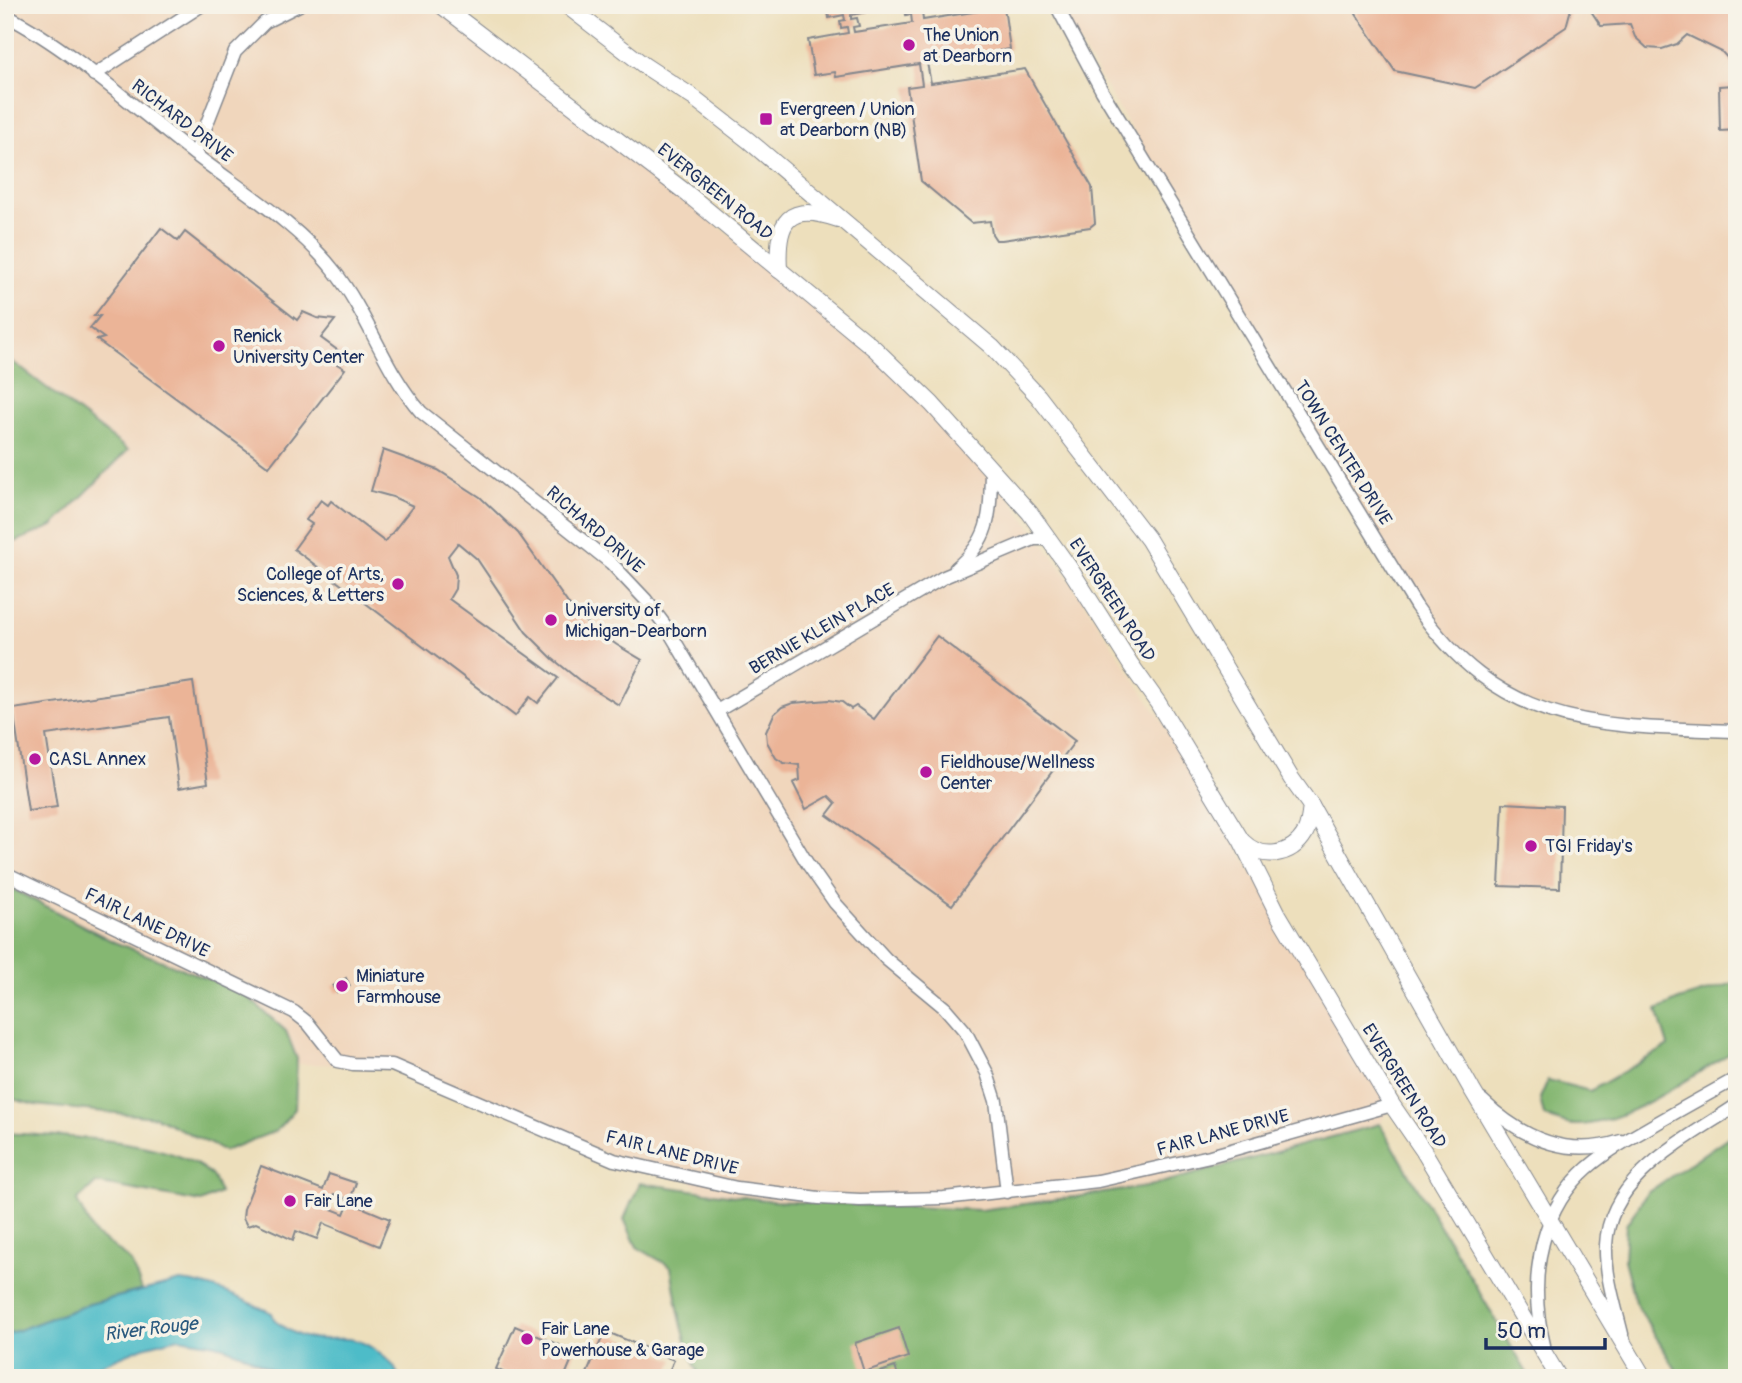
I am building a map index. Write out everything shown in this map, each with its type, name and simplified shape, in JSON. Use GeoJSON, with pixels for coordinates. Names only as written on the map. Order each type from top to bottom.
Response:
{"type":"FeatureCollection","features":[{"type":"Feature","properties":{"kind":"street"},"geometry":{"type":"LineString","coordinates":[[93,75],[202,5]]}},
{"type":"Feature","properties":{"kind":"street"},"geometry":{"type":"LineString","coordinates":[[195,154],[235,52],[265,22],[299,5]]}},
{"type":"Feature","properties":{"kind":"street","name":"EVERGREEN ROAD"},"geometry":{"type":"LineString","coordinates":[[441,5],[684,191],[875,349],[932,404],[1030,513],[1158,703],[1241,840],[1278,914],[1559,1378]]}},
{"type":"Feature","properties":{"kind":"street"},"geometry":{"type":"LineString","coordinates":[[566,5],[645,66],[694,98],[748,139],[992,347],[1038,396],[1148,539],[1291,778],[1311,806],[1472,1090],[1644,1378]]}},
{"type":"Feature","properties":{"kind":"street","name":"TOWN CENTER DRIVE"},"geometry":{"type":"LineString","coordinates":[[1056,5],[1102,91],[1273,373],[1416,606],[1442,640],[1495,685],[1526,702],[1563,716],[1620,726],[1737,731]]}},
{"type":"Feature","properties":{"kind":"street","name":"RICHARD DRIVE"},"geometry":{"type":"LineString","coordinates":[[5,15],[37,33],[296,231],[323,257],[352,297],[404,393],[421,412],[594,548],[629,581],[667,628],[807,863],[835,903],[886,959],[909,981],[945,1008],[965,1031],[987,1073],[996,1101],[1007,1192]]}},
{"type":"Feature","properties":{"kind":"street"},"geometry":{"type":"LineString","coordinates":[[779,270],[780,231],[789,218],[802,213],[817,212],[847,223]]}},
{"type":"Feature","properties":{"kind":"street","name":"BERNIE KLEIN PLACE"},"geometry":{"type":"LineString","coordinates":[[944,577],[978,546],[990,516],[991,470]]}},
{"type":"Feature","properties":{"kind":"street","name":"BERNIE KLEIN PLACE"},"geometry":{"type":"LineString","coordinates":[[717,710],[944,577],[1034,539],[1049,539]]}},
{"type":"Feature","properties":{"kind":"street"},"geometry":{"type":"LineString","coordinates":[[1241,840],[1253,852],[1283,852],[1295,845],[1306,832],[1311,806]]}},
{"type":"Feature","properties":{"kind":"street","name":"FAIR LANE DRIVE"},"geometry":{"type":"LineString","coordinates":[[5,873],[294,1012],[308,1023],[338,1061],[392,1065],[614,1160],[711,1183],[819,1198],[920,1200],[1007,1192],[1098,1181],[1153,1170],[1392,1105]]}},
{"type":"Feature","properties":{"kind":"street"},"geometry":{"type":"LineString","coordinates":[[1547,1358],[1539,1328],[1537,1291],[1541,1254],[1549,1221],[1560,1199],[1583,1172],[1631,1138],[1737,1078]]}},
{"type":"Feature","properties":{"kind":"street"},"geometry":{"type":"LineString","coordinates":[[1472,1090],[1501,1118],[1517,1129],[1553,1144],[1593,1147],[1631,1138]]}},
{"type":"Feature","properties":{"kind":"street"},"geometry":{"type":"LineString","coordinates":[[1625,1348],[1607,1272],[1607,1233],[1613,1215],[1629,1189],[1653,1164],[1737,1105]]}},
{"type":"Feature","properties":{"kind":"shaded area","name":"University of Michigan-Dearborn"},"geometry":{"type":"Polygon","coordinates":[[[5,5],[435,5],[562,100],[872,351],[1009,497],[1065,573],[1160,718],[1392,1105],[1380,1124],[1146,1187],[999,1209],[848,1217],[704,1197],[690,1179],[632,1165],[392,1065],[298,1064],[240,1001],[5,889],[5,5]]]}},
{"type":"Feature","properties":{"kind":"shaded area"},"geometry":{"type":"Polygon","coordinates":[[[1056,5],[1737,5],[1737,731],[1620,726],[1526,702],[1442,640],[1056,5]]]}},
{"type":"Feature","properties":{"kind":"green space"},"geometry":{"type":"Polygon","coordinates":[[[5,356],[128,450],[53,526],[5,546],[5,356]]]}},
{"type":"Feature","properties":{"kind":"green space"},"geometry":{"type":"Polygon","coordinates":[[[5,885],[114,942],[242,992],[286,1031],[297,1059],[295,1109],[276,1131],[224,1151],[156,1117],[35,1105],[5,1097],[5,885]]]}},
{"type":"Feature","properties":{"kind":"green space"},"geometry":{"type":"Polygon","coordinates":[[[1737,982],[1737,1049],[1680,1085],[1615,1117],[1575,1125],[1544,1116],[1540,1098],[1548,1080],[1590,1091],[1668,1046],[1657,1010],[1679,1000],[1737,982]]]}},
{"type":"Feature","properties":{"kind":"green space"},"geometry":{"type":"Polygon","coordinates":[[[1380,1124],[1530,1378],[701,1378],[685,1338],[671,1267],[637,1247],[624,1219],[640,1183],[772,1201],[980,1210],[1146,1187],[1380,1124]]]}},
{"type":"Feature","properties":{"kind":"green space"},"geometry":{"type":"Polygon","coordinates":[[[1737,1131],[1737,1376],[1681,1378],[1635,1302],[1624,1260],[1626,1225],[1647,1193],[1737,1131]]]}},
{"type":"Feature","properties":{"kind":"green space"},"geometry":{"type":"Polygon","coordinates":[[[5,1133],[113,1141],[170,1153],[193,1162],[210,1174],[220,1193],[201,1202],[96,1183],[77,1201],[94,1234],[131,1262],[142,1290],[89,1304],[5,1335],[5,1133]]]}},
{"type":"Feature","properties":{"kind":"water","name":"River Rouge"},"geometry":{"type":"Polygon","coordinates":[[[180,1281],[216,1289],[272,1313],[275,1321],[300,1336],[359,1341],[389,1361],[399,1378],[287,1378],[245,1355],[216,1344],[179,1338],[143,1347],[70,1378],[5,1378],[5,1335],[90,1304],[180,1281]]]}},
{"type":"Feature","properties":{"kind":"building"},"geometry":{"type":"Polygon","coordinates":[[[827,5],[867,5],[868,12],[851,15],[851,19],[857,18],[859,26],[853,27],[854,32],[912,23],[911,14],[906,15],[905,8],[909,5],[924,5],[923,20],[1004,7],[1010,49],[927,63],[931,83],[1025,69],[1092,187],[1095,223],[1090,227],[996,240],[990,221],[971,223],[921,181],[907,87],[922,85],[919,64],[836,77],[835,72],[814,75],[808,40],[848,33],[847,27],[841,28],[840,21],[845,20],[844,15],[829,18],[827,5]]]}},
{"type":"Feature","properties":{"kind":"building"},"geometry":{"type":"Polygon","coordinates":[[[1358,5],[1572,5],[1566,27],[1475,88],[1395,71],[1356,14],[1358,5]]]}},
{"type":"Feature","properties":{"kind":"building"},"geometry":{"type":"Polygon","coordinates":[[[1587,5],[1737,5],[1737,130],[1720,131],[1719,86],[1734,85],[1732,63],[1722,52],[1687,35],[1677,44],[1662,49],[1647,48],[1635,37],[1630,24],[1601,26],[1587,5]]]}},
{"type":"Feature","properties":{"kind":"building","name":"Renick University Center"},"geometry":{"type":"Polygon","coordinates":[[[161,228],[178,241],[185,232],[297,320],[303,312],[317,318],[335,320],[321,338],[344,355],[337,364],[345,369],[269,467],[97,340],[104,338],[90,328],[100,316],[94,316],[161,228]]]}},
{"type":"Feature","properties":{"kind":"building","name":"College of Arts, Sciences, & Letters"},"geometry":{"type":"Polygon","coordinates":[[[383,450],[438,470],[480,497],[518,533],[572,609],[591,627],[642,660],[619,705],[579,680],[526,632],[477,559],[458,543],[448,556],[456,575],[455,589],[449,599],[558,678],[538,703],[530,697],[515,716],[294,549],[312,524],[306,520],[321,500],[328,505],[331,501],[385,542],[413,506],[371,491],[383,450]]]}},
{"type":"Feature","properties":{"kind":"building","name":"Fieldhouse/Wellness Center"},"geometry":{"type":"Polygon","coordinates":[[[937,636],[1075,741],[952,905],[827,815],[836,803],[829,796],[806,809],[793,783],[800,780],[799,765],[784,763],[776,758],[767,742],[766,732],[774,714],[793,703],[829,700],[842,702],[851,709],[856,706],[874,719],[937,636]]]}},
{"type":"Feature","properties":{"kind":"building","name":"CASL Annex"},"geometry":{"type":"Polygon","coordinates":[[[193,682],[208,783],[179,788],[169,717],[46,735],[57,807],[28,811],[13,709],[193,682]]]}},
{"type":"Feature","properties":{"kind":"building","name":"TGI Friday's"},"geometry":{"type":"Polygon","coordinates":[[[1503,803],[1562,806],[1560,888],[1499,886],[1503,803]]]}},
{"type":"Feature","properties":{"kind":"building","name":"Miniature Farmhouse"},"geometry":{"type":"Polygon","coordinates":[[[346,978],[350,986],[337,993],[333,986],[346,978]]]}},
{"type":"Feature","properties":{"kind":"building","name":"Fair Lane"},"geometry":{"type":"Polygon","coordinates":[[[261,1166],[323,1190],[329,1174],[356,1183],[350,1200],[334,1194],[329,1208],[344,1214],[349,1202],[390,1219],[379,1246],[323,1223],[317,1239],[296,1231],[293,1240],[256,1223],[247,1226],[243,1218],[244,1209],[261,1166]]]}},
{"type":"Feature","properties":{"kind":"building","name":"Fair Lane Powerhouse & Garage"},"geometry":{"type":"Polygon","coordinates":[[[515,1326],[575,1352],[564,1378],[505,1378],[507,1374],[496,1369],[515,1326]]]}},
{"type":"Feature","properties":{"kind":"building"},"geometry":{"type":"Polygon","coordinates":[[[899,1328],[908,1357],[864,1372],[855,1343],[899,1328]]]}},
{"type":"Feature","properties":{"kind":"building"},"geometry":{"type":"Polygon","coordinates":[[[605,1331],[674,1360],[666,1378],[585,1378],[605,1331]]]}},
{"type":"Feature","properties":{"kind":"building"},"geometry":{"type":"Polygon","coordinates":[[[895,1367],[899,1378],[866,1378],[866,1377],[895,1367]]]}},
{"type":"Feature","properties":{"kind":"place","name":"The Union at Dearborn"},"geometry":{"type":"Point","coordinates":[909,45]}},
{"type":"Feature","properties":{"kind":"place","name":"Evergreen / Union at Dearborn (NB)"},"geometry":{"type":"Point","coordinates":[766,119]}},
{"type":"Feature","properties":{"kind":"place","name":"Renick University Center"},"geometry":{"type":"Point","coordinates":[219,346]}},
{"type":"Feature","properties":{"kind":"place","name":"College of Arts, Sciences, & Letters"},"geometry":{"type":"Point","coordinates":[398,584]}},
{"type":"Feature","properties":{"kind":"place","name":"University of Michigan-Dearborn"},"geometry":{"type":"Point","coordinates":[551,620]}},
{"type":"Feature","properties":{"kind":"place","name":"CASL Annex"},"geometry":{"type":"Point","coordinates":[35,759]}},
{"type":"Feature","properties":{"kind":"place","name":"Fieldhouse/Wellness Center"},"geometry":{"type":"Point","coordinates":[926,772]}},
{"type":"Feature","properties":{"kind":"place","name":"TGI Friday's"},"geometry":{"type":"Point","coordinates":[1531,846]}},
{"type":"Feature","properties":{"kind":"place","name":"Miniature Farmhouse"},"geometry":{"type":"Point","coordinates":[342,986]}},
{"type":"Feature","properties":{"kind":"place","name":"Fair Lane"},"geometry":{"type":"Point","coordinates":[290,1201]}},
{"type":"Feature","properties":{"kind":"place","name":"Fair Lane Powerhouse & Garage"},"geometry":{"type":"Point","coordinates":[527,1339]}}]}
